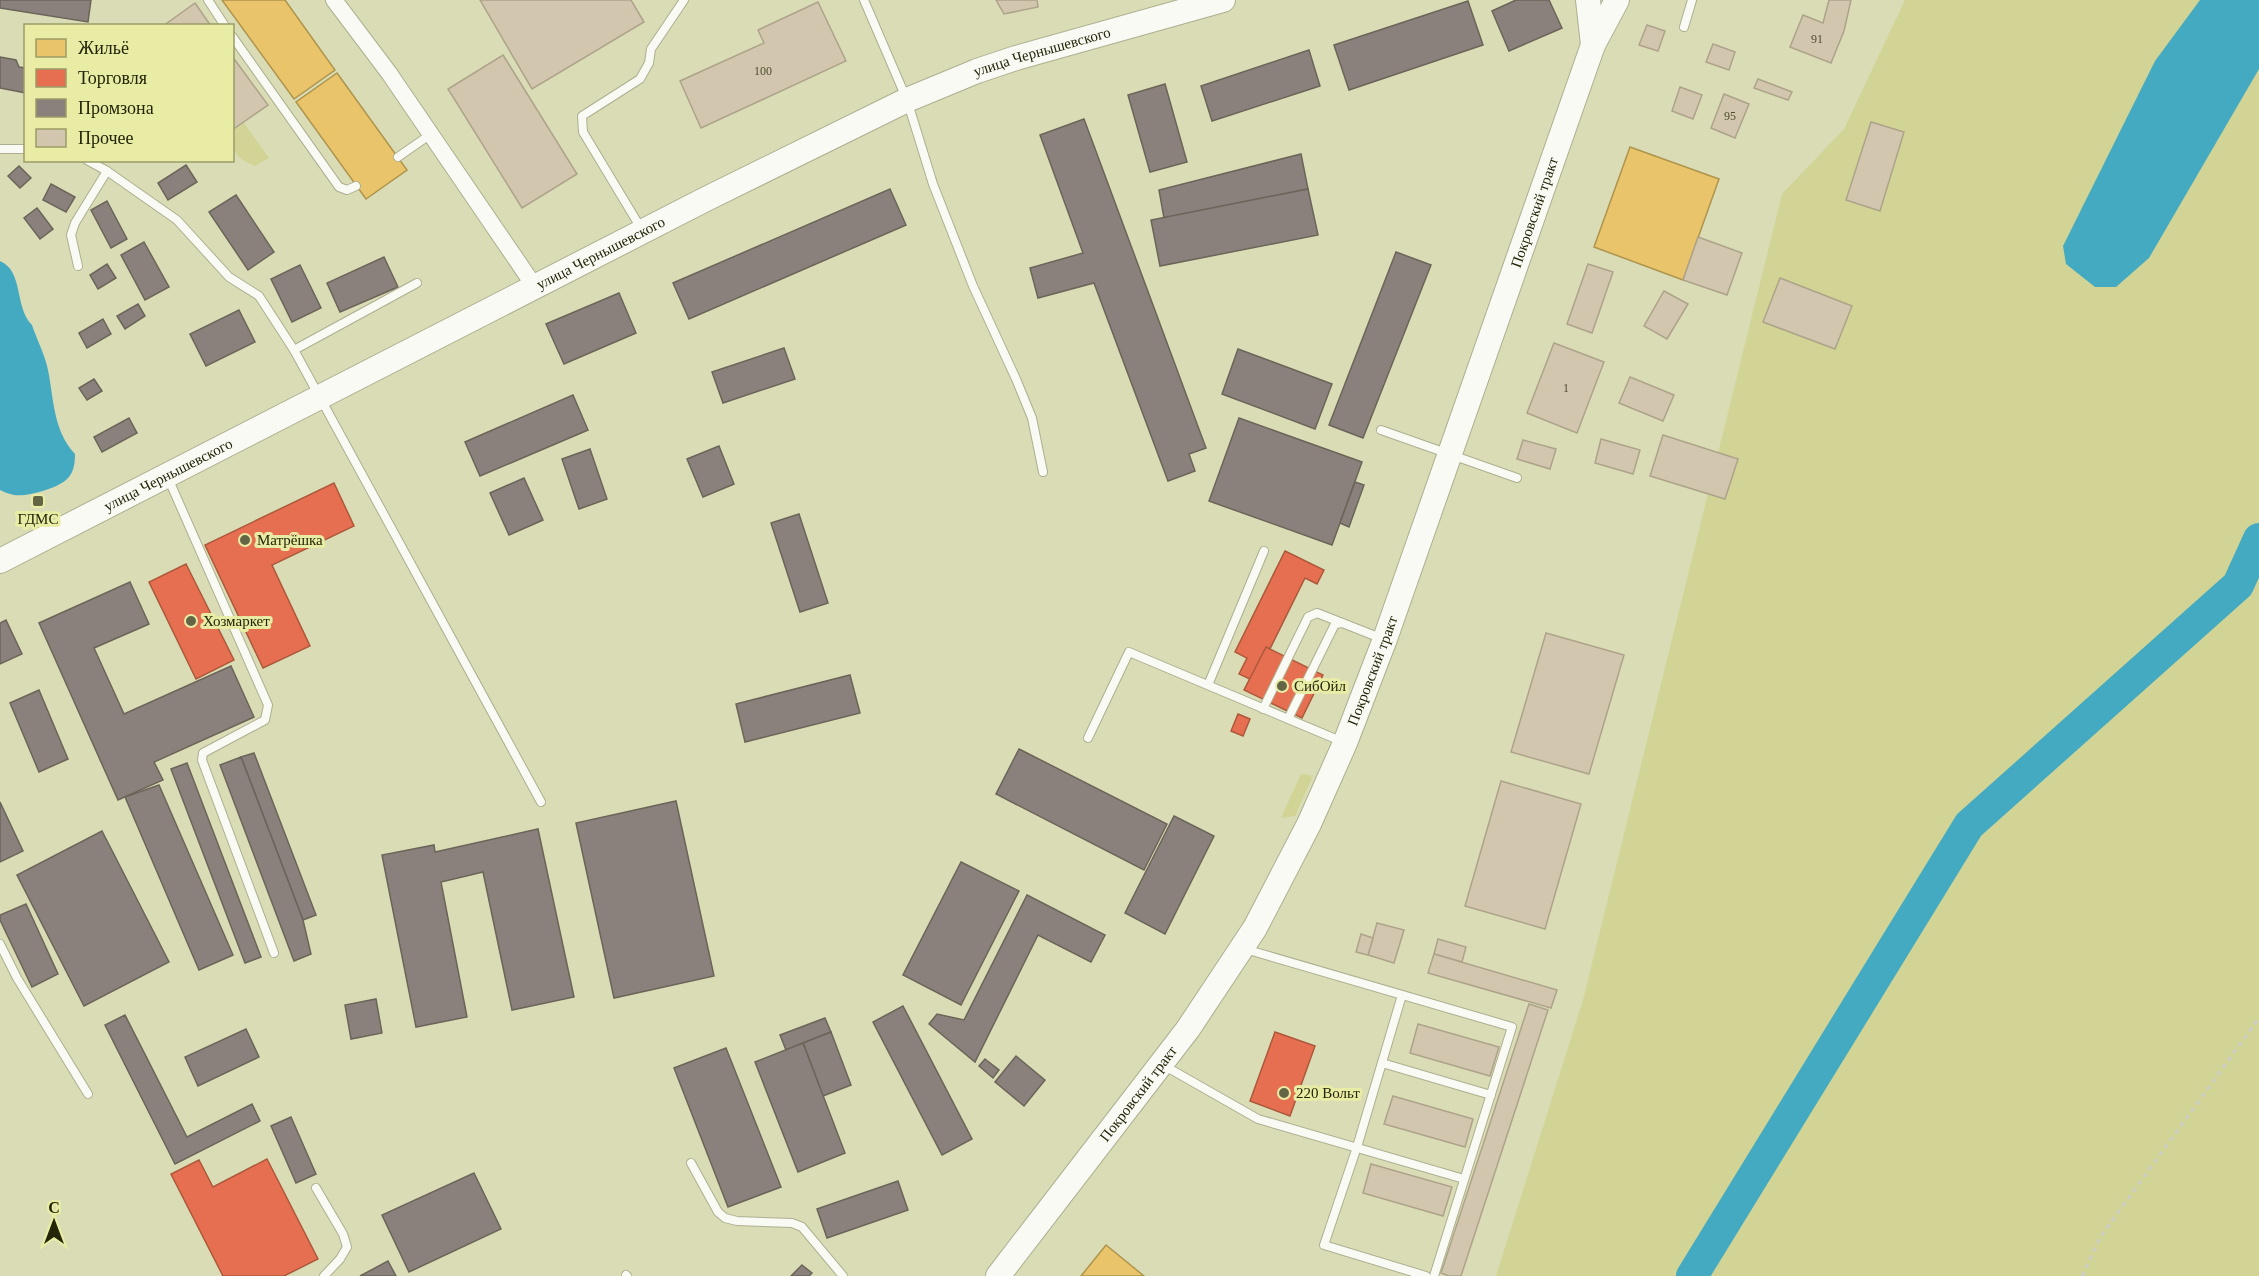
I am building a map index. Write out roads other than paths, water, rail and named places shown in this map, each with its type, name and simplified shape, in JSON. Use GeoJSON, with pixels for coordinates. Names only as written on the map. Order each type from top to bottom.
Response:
{"type":"FeatureCollection","features":[{"type":"Feature","properties":{"kind":"main road"},"geometry":{"type":"LineString","coordinates":[[1588,0],[1593,45]]}},
{"type":"Feature","properties":{"kind":"main road","name":"Покровский тракт"},"geometry":{"type":"LineString","coordinates":[[998,1276],[1188,1029],[1255,928],[1309,824],[1345,743],[1385,639],[1593,45],[1617,0]]}},
{"type":"Feature","properties":{"kind":"main road","name":"улица Чернышевского"},"geometry":{"type":"LineString","coordinates":[[0,561],[643,232],[907,100],[977,71],[1016,58],[1214,1]]}},
{"type":"Feature","properties":{"kind":"street"},"geometry":{"type":"LineString","coordinates":[[333,0],[389,73],[535,287]]}},
{"type":"Feature","properties":{"kind":"lane"},"geometry":{"type":"LineString","coordinates":[[208,0],[224,24]]}},
{"type":"Feature","properties":{"kind":"lane"},"geometry":{"type":"LineString","coordinates":[[643,232],[583,132],[582,116],[640,78],[648,63],[651,49],[684,0]]}},
{"type":"Feature","properties":{"kind":"lane"},"geometry":{"type":"LineString","coordinates":[[864,0],[907,100],[937,195],[973,286],[1032,418],[1043,472]]}},
{"type":"Feature","properties":{"kind":"lane"},"geometry":{"type":"LineString","coordinates":[[1684,27],[1692,0]]}},
{"type":"Feature","properties":{"kind":"lane"},"geometry":{"type":"LineString","coordinates":[[234,39],[339,187],[347,190],[356,186]]}},
{"type":"Feature","properties":{"kind":"lane"},"geometry":{"type":"LineString","coordinates":[[398,157],[431,134]]}},
{"type":"Feature","properties":{"kind":"lane"},"geometry":{"type":"LineString","coordinates":[[0,149],[24,148]]}},
{"type":"Feature","properties":{"kind":"lane"},"geometry":{"type":"LineString","coordinates":[[91,162],[177,220],[229,277],[259,296],[294,350],[318,398],[541,802]]}},
{"type":"Feature","properties":{"kind":"lane"},"geometry":{"type":"LineString","coordinates":[[78,266],[71,235],[75,223],[107,171]]}},
{"type":"Feature","properties":{"kind":"lane"},"geometry":{"type":"LineString","coordinates":[[294,350],[417,283]]}},
{"type":"Feature","properties":{"kind":"lane"},"geometry":{"type":"LineString","coordinates":[[1381,430],[1517,478]]}},
{"type":"Feature","properties":{"kind":"lane"},"geometry":{"type":"LineString","coordinates":[[167,475],[268,705],[265,720],[203,753],[202,760],[274,953]]}},
{"type":"Feature","properties":{"kind":"lane"},"geometry":{"type":"LineString","coordinates":[[1208,685],[1264,551]]}},
{"type":"Feature","properties":{"kind":"lane"},"geometry":{"type":"LineString","coordinates":[[1263,709],[1308,617],[1317,613],[1385,639]]}},
{"type":"Feature","properties":{"kind":"lane"},"geometry":{"type":"LineString","coordinates":[[1288,719],[1335,624],[1342,623]]}},
{"type":"Feature","properties":{"kind":"lane"},"geometry":{"type":"LineString","coordinates":[[1088,738],[1129,652],[1345,743]]}},
{"type":"Feature","properties":{"kind":"lane"},"geometry":{"type":"LineString","coordinates":[[0,944],[17,978],[88,1094]]}},
{"type":"Feature","properties":{"kind":"lane"},"geometry":{"type":"LineString","coordinates":[[1241,948],[1512,1027],[1434,1276]]}},
{"type":"Feature","properties":{"kind":"lane"},"geometry":{"type":"LineString","coordinates":[[1402,995],[1357,1148],[1324,1245],[1426,1276]]}},
{"type":"Feature","properties":{"kind":"lane"},"geometry":{"type":"LineString","coordinates":[[1382,1063],[1491,1095]]}},
{"type":"Feature","properties":{"kind":"lane"},"geometry":{"type":"LineString","coordinates":[[1162,1065],[1258,1119],[1464,1179]]}},
{"type":"Feature","properties":{"kind":"lane"},"geometry":{"type":"LineString","coordinates":[[691,1163],[718,1212],[725,1218],[737,1221],[792,1223],[802,1227],[843,1276]]}},
{"type":"Feature","properties":{"kind":"lane"},"geometry":{"type":"LineString","coordinates":[[316,1188],[343,1234],[347,1247],[340,1259],[324,1276]]}},
{"type":"Feature","properties":{"kind":"water"},"geometry":{"type":"Polygon","coordinates":[[[2200,0],[2259,0],[2259,69],[2149,258],[2116,287],[2095,287],[2066,264],[2063,246],[2155,61],[2200,0]]]}},
{"type":"Feature","properties":{"kind":"water"},"geometry":{"type":"Polygon","coordinates":[[[0,261],[13,273],[23,309],[32,325],[47,364],[58,425],[75,454],[72,472],[65,481],[27,495],[14,495],[0,490],[0,261]]]}},
{"type":"Feature","properties":{"kind":"waterway"},"geometry":{"type":"LineString","coordinates":[[1692,1276],[1969,825],[2238,585],[2259,539]]}},
{"type":"Feature","properties":{"kind":"place","name":"ГДМС"},"geometry":{"type":"Point","coordinates":[38,501]}},
{"type":"Feature","properties":{"kind":"place","name":"Матрёшка"},"geometry":{"type":"Point","coordinates":[245,540]}},
{"type":"Feature","properties":{"kind":"place","name":"Хозмаркет"},"geometry":{"type":"Point","coordinates":[191,621]}},
{"type":"Feature","properties":{"kind":"place","name":"СибОйл"},"geometry":{"type":"Point","coordinates":[1282,686]}},
{"type":"Feature","properties":{"kind":"place","name":"220 Вольт"},"geometry":{"type":"Point","coordinates":[1284,1093]}}]}
